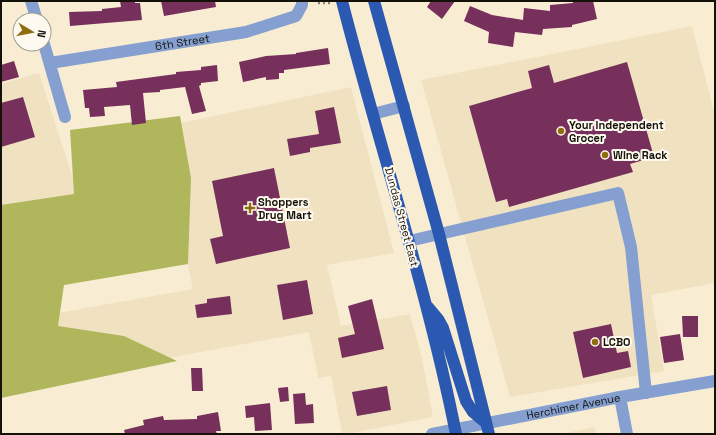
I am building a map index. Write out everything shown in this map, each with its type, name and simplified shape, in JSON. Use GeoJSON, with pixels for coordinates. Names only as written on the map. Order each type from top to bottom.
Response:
{"type":"FeatureCollection","features":[{"type":"Feature","properties":{"kind":"main road","name":"Dundas Street East"},"geometry":{"type":"LineString","coordinates":[[342,1],[426,304],[458,432]]}},
{"type":"Feature","properties":{"kind":"main road"},"geometry":{"type":"LineString","coordinates":[[374,1],[439,234],[488,429]]}},
{"type":"Feature","properties":{"kind":"main road"},"geometry":{"type":"LineString","coordinates":[[426,304],[443,328],[466,401],[473,412],[488,429]]}},
{"type":"Feature","properties":{"kind":"street"},"geometry":{"type":"LineString","coordinates":[[31,1],[34,12]]}},
{"type":"Feature","properties":{"kind":"street","name":"6th Street"},"geometry":{"type":"LineString","coordinates":[[50,63],[246,32],[296,16],[302,5],[302,1]]}},
{"type":"Feature","properties":{"kind":"street"},"geometry":{"type":"LineString","coordinates":[[47,52],[65,117]]}},
{"type":"Feature","properties":{"kind":"street"},"geometry":{"type":"LineString","coordinates":[[374,114],[404,106]]}},
{"type":"Feature","properties":{"kind":"street"},"geometry":{"type":"LineString","coordinates":[[409,241],[618,193],[631,247],[646,393]]}},
{"type":"Feature","properties":{"kind":"street","name":"Herchimer Avenue"},"geometry":{"type":"LineString","coordinates":[[432,434],[488,429],[620,397],[715,381]]}},
{"type":"Feature","properties":{"kind":"street"},"geometry":{"type":"LineString","coordinates":[[620,397],[627,434]]}},
{"type":"Feature","properties":{"kind":"shaded area"},"geometry":{"type":"Polygon","coordinates":[[[692,26],[715,115],[715,283],[651,295],[664,371],[510,397],[421,80],[692,26]]]}},
{"type":"Feature","properties":{"kind":"shaded area"},"geometry":{"type":"Polygon","coordinates":[[[39,73],[81,203],[1,219],[1,84],[39,73]]]}},
{"type":"Feature","properties":{"kind":"shaded area"},"geometry":{"type":"Polygon","coordinates":[[[351,87],[394,253],[327,265],[341,326],[410,314],[422,358],[433,417],[342,434],[331,376],[318,378],[309,332],[1,389],[1,323],[193,289],[157,128],[351,87]]]}},
{"type":"Feature","properties":{"kind":"shaded area"},"geometry":{"type":"Polygon","coordinates":[[[595,427],[596,434],[561,434],[595,427]]]}},
{"type":"Feature","properties":{"kind":"green space"},"geometry":{"type":"Polygon","coordinates":[[[180,116],[191,178],[188,264],[64,285],[58,326],[124,336],[177,361],[1,398],[1,205],[74,194],[70,130],[180,116]]]}},
{"type":"Feature","properties":{"kind":"building"},"geometry":{"type":"Polygon","coordinates":[[[120,1],[135,1],[135,3],[140,3],[142,20],[70,26],[69,12],[102,11],[102,9],[121,7],[120,1]]]}},
{"type":"Feature","properties":{"kind":"building"},"geometry":{"type":"Polygon","coordinates":[[[161,1],[215,1],[216,7],[164,16],[161,1]]]}},
{"type":"Feature","properties":{"kind":"building"},"geometry":{"type":"Polygon","coordinates":[[[431,1],[455,1],[442,19],[427,7],[431,1]]]}},
{"type":"Feature","properties":{"kind":"building"},"geometry":{"type":"Polygon","coordinates":[[[573,1],[593,1],[597,19],[572,25],[572,27],[543,29],[542,35],[515,32],[513,47],[488,43],[489,32],[464,21],[470,6],[492,15],[523,20],[524,8],[550,11],[550,5],[573,3],[573,1]]]}},
{"type":"Feature","properties":{"kind":"building"},"geometry":{"type":"Polygon","coordinates":[[[328,48],[330,64],[284,70],[284,73],[279,73],[279,79],[266,80],[266,77],[243,82],[239,62],[266,56],[296,54],[328,48]]]}},
{"type":"Feature","properties":{"kind":"building"},"geometry":{"type":"Polygon","coordinates":[[[14,61],[19,77],[1,82],[1,65],[14,61]]]}},
{"type":"Feature","properties":{"kind":"building","name":"Your Independent Grocer"},"geometry":{"type":"Polygon","coordinates":[[[627,62],[654,157],[630,164],[633,172],[509,207],[507,199],[496,202],[469,106],[532,88],[528,71],[549,65],[554,83],[627,62]]]}},
{"type":"Feature","properties":{"kind":"building"},"geometry":{"type":"Polygon","coordinates":[[[217,65],[218,81],[201,83],[199,86],[206,111],[192,114],[185,87],[160,90],[160,92],[143,93],[146,123],[132,125],[130,105],[104,107],[105,116],[90,117],[89,108],[85,108],[83,90],[117,87],[116,82],[176,74],[176,72],[201,70],[201,67],[217,65]]]}},
{"type":"Feature","properties":{"kind":"building"},"geometry":{"type":"Polygon","coordinates":[[[23,97],[35,137],[1,147],[1,103],[23,97]]]}},
{"type":"Feature","properties":{"kind":"building"},"geometry":{"type":"Polygon","coordinates":[[[334,107],[341,143],[310,148],[310,152],[290,156],[287,139],[319,134],[315,111],[334,107]]]}},
{"type":"Feature","properties":{"kind":"building","name":"Shoppers Drug Mart"},"geometry":{"type":"Polygon","coordinates":[[[274,168],[290,248],[216,264],[210,239],[223,236],[212,181],[274,168]]]}},
{"type":"Feature","properties":{"kind":"building"},"geometry":{"type":"Polygon","coordinates":[[[307,280],[313,314],[283,320],[277,285],[307,280]]]}},
{"type":"Feature","properties":{"kind":"building"},"geometry":{"type":"Polygon","coordinates":[[[230,296],[232,314],[197,318],[195,305],[207,303],[207,299],[230,296]]]}},
{"type":"Feature","properties":{"kind":"building"},"geometry":{"type":"Polygon","coordinates":[[[372,299],[384,349],[342,358],[338,338],[355,334],[348,306],[372,299]]]}},
{"type":"Feature","properties":{"kind":"building"},"geometry":{"type":"Polygon","coordinates":[[[682,316],[698,316],[698,337],[683,337],[682,316]]]}},
{"type":"Feature","properties":{"kind":"building","name":"LCBO"},"geometry":{"type":"Polygon","coordinates":[[[611,324],[617,353],[628,351],[631,367],[583,378],[573,332],[611,324]]]}},
{"type":"Feature","properties":{"kind":"building"},"geometry":{"type":"Polygon","coordinates":[[[680,334],[684,360],[664,363],[660,337],[680,334]]]}},
{"type":"Feature","properties":{"kind":"building"},"geometry":{"type":"Polygon","coordinates":[[[191,368],[202,368],[203,391],[192,391],[191,368]]]}},
{"type":"Feature","properties":{"kind":"building"},"geometry":{"type":"Polygon","coordinates":[[[387,386],[391,410],[357,416],[352,392],[387,386]]]}},
{"type":"Feature","properties":{"kind":"building"},"geometry":{"type":"Polygon","coordinates":[[[288,387],[289,401],[280,402],[278,388],[288,387]]]}},
{"type":"Feature","properties":{"kind":"building"},"geometry":{"type":"Polygon","coordinates":[[[305,393],[306,405],[313,404],[314,423],[295,424],[293,394],[305,393]]]}},
{"type":"Feature","properties":{"kind":"building"},"geometry":{"type":"Polygon","coordinates":[[[270,403],[272,430],[255,431],[254,417],[246,418],[245,406],[270,403]]]}},
{"type":"Feature","properties":{"kind":"building"},"geometry":{"type":"Polygon","coordinates":[[[218,412],[221,431],[216,431],[217,434],[125,434],[124,430],[144,425],[143,420],[163,416],[164,420],[197,419],[197,416],[218,412]]]}},
{"type":"Feature","properties":{"kind":"place","name":"Your Independent Grocer"},"geometry":{"type":"Point","coordinates":[561,131]}},
{"type":"Feature","properties":{"kind":"place","name":"Wine Rack"},"geometry":{"type":"Point","coordinates":[605,155]}},
{"type":"Feature","properties":{"kind":"place","name":"Shoppers Drug Mart"},"geometry":{"type":"Point","coordinates":[250,208]}},
{"type":"Feature","properties":{"kind":"place","name":"LCBO"},"geometry":{"type":"Point","coordinates":[595,342]}}]}
